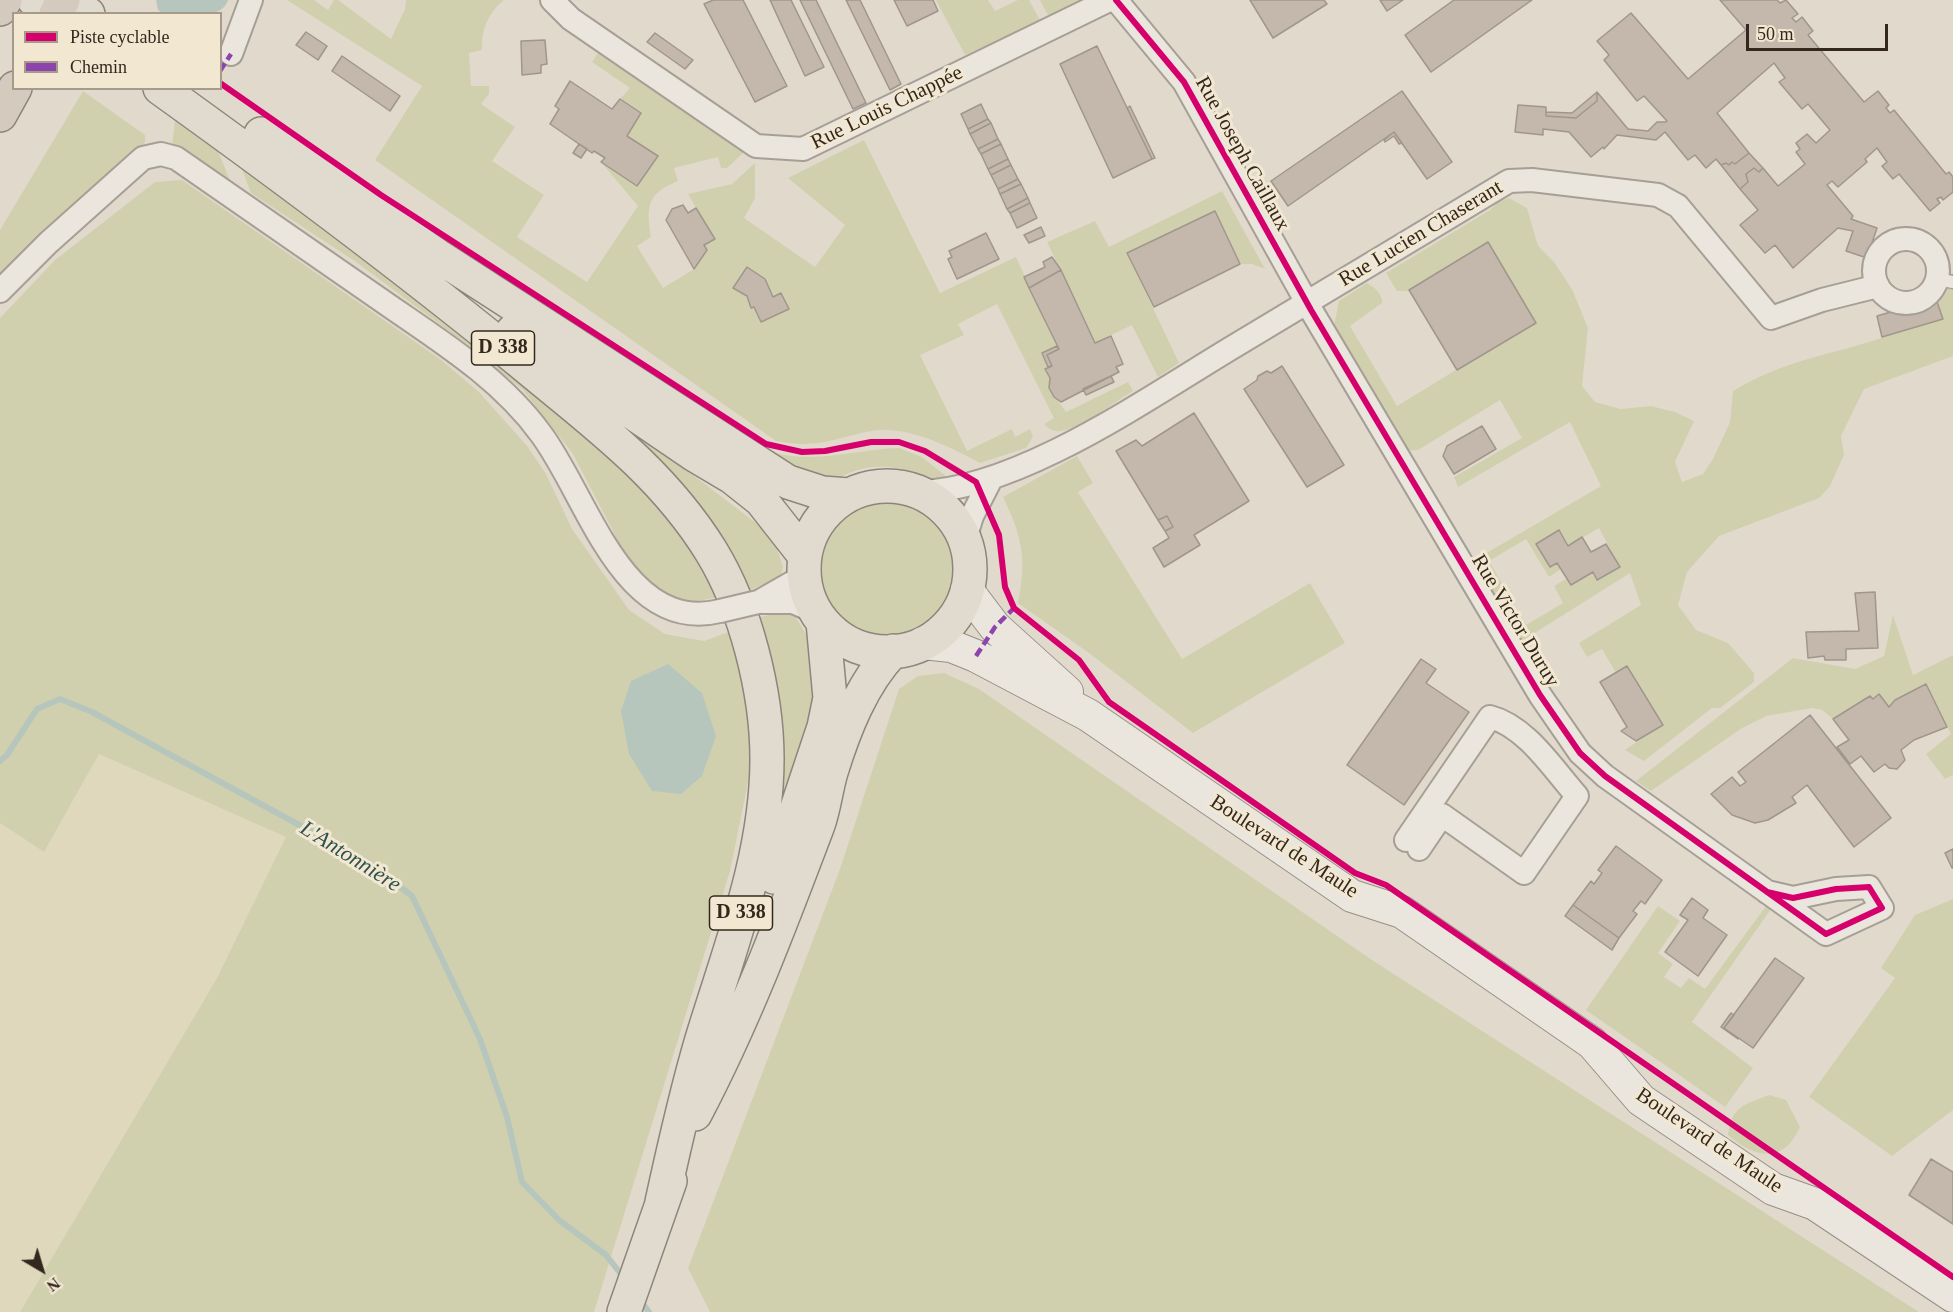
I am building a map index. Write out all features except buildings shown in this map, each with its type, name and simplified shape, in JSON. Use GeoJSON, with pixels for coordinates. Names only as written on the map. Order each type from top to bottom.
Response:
{"type":"FeatureCollection","features":[{"type":"Feature","properties":{"kind":"highway"},"geometry":{"type":"LineString","coordinates":[[0,9],[5,0]]}},
{"type":"Feature","properties":{"kind":"highway"},"geometry":{"type":"LineString","coordinates":[[0,115],[14,90]]}},
{"type":"Feature","properties":{"kind":"main road"},"geometry":{"type":"LineString","coordinates":[[34,0],[52,12]]}},
{"type":"Feature","properties":{"kind":"main road"},"geometry":{"type":"LineString","coordinates":[[68,0],[85,12]]}},
{"type":"Feature","properties":{"kind":"main road","name":"D 338"},"geometry":{"type":"LineString","coordinates":[[163,90],[410,272],[584,415],[618,440],[668,491],[713,554],[739,609],[752,646],[767,758],[761,831],[752,879],[685,1098],[662,1202]]}},
{"type":"Feature","properties":{"kind":"main road","name":"D 338"},"geometry":{"type":"LineString","coordinates":[[199,90],[438,256],[778,476],[807,490],[849,495]]}},
{"type":"Feature","properties":{"kind":"main road","name":"D 338"},"geometry":{"type":"LineString","coordinates":[[236,143],[624,407],[732,477],[761,500],[804,564]]}},
{"type":"Feature","properties":{"kind":"main road"},"geometry":{"type":"LineString","coordinates":[[880,486],[897,486],[920,492],[947,511],[965,539],[970,564],[968,590],[960,609],[948,625],[908,647],[873,651],[855,645],[838,636],[820,617],[806,588],[804,564],[809,540],[830,508],[849,495],[880,486]]}},
{"type":"Feature","properties":{"kind":"main road","name":"Boulevard de Maule"},"geometry":{"type":"LineString","coordinates":[[968,590],[995,627],[1068,693],[1088,715]]}},
{"type":"Feature","properties":{"kind":"main road","name":"D 338"},"geometry":{"type":"LineString","coordinates":[[624,1312],[693,1117],[701,1081],[786,844],[824,727],[830,698],[820,617]]}},
{"type":"Feature","properties":{"kind":"main road","name":"Boulevard de Maule"},"geometry":{"type":"LineString","coordinates":[[908,647],[951,646],[976,656],[1088,715],[1353,896],[1402,912],[1593,1043],[1641,1100],[1763,1183],[1773,1189],[1815,1204],[1953,1296]]}},
{"type":"Feature","properties":{"kind":"main road","name":"D 338"},"geometry":{"type":"LineString","coordinates":[[693,1117],[725,1058],[772,947],[819,820],[831,771],[854,715],[876,668],[908,647]]}},
{"type":"Feature","properties":{"kind":"street"},"geometry":{"type":"LineString","coordinates":[[231,54],[250,0]]}},
{"type":"Feature","properties":{"kind":"street","name":"Rue Louis Chappée"},"geometry":{"type":"LineString","coordinates":[[552,0],[571,19],[756,146],[786,150],[803,149],[1109,0]]}},
{"type":"Feature","properties":{"kind":"street","name":"Rue Joseph Caillaux"},"geometry":{"type":"LineString","coordinates":[[1116,0],[1184,82],[1306,302]]}},
{"type":"Feature","properties":{"kind":"street"},"geometry":{"type":"LineString","coordinates":[[0,291],[48,243],[143,158],[160,154],[176,158],[462,356],[510,398],[541,434],[574,485],[611,554],[627,577],[663,607],[685,614],[702,616],[758,602],[793,602],[820,617]]}},
{"type":"Feature","properties":{"kind":"street","name":"Rue Lucien Chaserant"},"geometry":{"type":"LineString","coordinates":[[920,492],[946,491],[991,479],[1081,438],[1509,181],[1532,180],[1658,195],[1678,206],[1771,318],[1822,300],[1878,286]]}},
{"type":"Feature","properties":{"kind":"street"},"geometry":{"type":"LineString","coordinates":[[1903,239],[1923,244],[1931,251],[1945,281],[1927,296],[1910,303],[1891,300],[1878,286],[1874,276],[1878,256],[1884,248],[1903,239]]}},
{"type":"Feature","properties":{"kind":"street","name":"Rue Victor Duruy"},"geometry":{"type":"LineString","coordinates":[[1306,302],[1540,694],[1580,753],[1605,777],[1767,892]]}},
{"type":"Feature","properties":{"kind":"street"},"geometry":{"type":"LineString","coordinates":[[965,539],[972,516],[991,479]]}},
{"type":"Feature","properties":{"kind":"street"},"geometry":{"type":"LineString","coordinates":[[758,602],[795,581],[804,564]]}},
{"type":"Feature","properties":{"kind":"street"},"geometry":{"type":"LineString","coordinates":[[1490,717],[1499,719],[1522,735],[1577,796],[1524,873],[1442,815],[1413,844],[1490,717]]}},
{"type":"Feature","properties":{"kind":"lane"},"geometry":{"type":"LineString","coordinates":[[584,415],[624,407]]}},
{"type":"Feature","properties":{"kind":"shaded area"},"geometry":{"type":"Polygon","coordinates":[[[156,0],[228,0],[224,7],[215,12],[161,12],[158,10],[156,0]]]}},
{"type":"Feature","properties":{"kind":"shaded area"},"geometry":{"type":"Polygon","coordinates":[[[668,664],[702,693],[716,736],[702,776],[681,794],[652,791],[629,754],[621,711],[631,681],[668,664]]]}},
{"type":"Feature","properties":{"kind":"shaded area"},"geometry":{"type":"Polygon","coordinates":[[[99,754],[287,836],[217,978],[20,1312],[0,1312],[0,823],[44,852],[99,754]]]}},
{"type":"Feature","properties":{"kind":"green space"},"geometry":{"type":"Polygon","coordinates":[[[287,0],[314,0],[328,10],[334,0],[338,0],[391,39],[405,9],[406,0],[504,0],[487,22],[482,50],[469,53],[471,86],[489,86],[489,94],[481,104],[515,127],[492,161],[544,195],[517,237],[587,282],[638,206],[601,162],[637,186],[658,157],[627,136],[641,113],[620,99],[630,88],[592,62],[601,48],[742,144],[743,153],[727,168],[721,168],[718,157],[674,168],[678,181],[660,191],[651,202],[649,217],[651,237],[637,246],[663,288],[694,269],[707,250],[704,245],[714,239],[688,194],[732,184],[755,163],[755,198],[744,218],[815,267],[845,225],[788,178],[864,140],[940,293],[1016,257],[1057,346],[1042,354],[1048,367],[1045,369],[1050,378],[1049,388],[1066,412],[1128,382],[1133,391],[1079,425],[1061,431],[1049,429],[1044,424],[1054,418],[997,304],[958,324],[964,335],[920,355],[967,451],[1012,429],[1015,437],[1030,429],[1033,437],[1026,448],[980,463],[927,438],[899,431],[871,431],[835,440],[803,444],[776,441],[375,160],[422,86],[287,0]]]}},
{"type":"Feature","properties":{"kind":"green space"},"geometry":{"type":"Polygon","coordinates":[[[936,0],[988,0],[995,11],[1018,0],[1029,0],[1041,22],[965,55],[936,0]]]}},
{"type":"Feature","properties":{"kind":"green space"},"geometry":{"type":"Polygon","coordinates":[[[1040,0],[1080,0],[1075,6],[1050,19],[1040,0]]]}},
{"type":"Feature","properties":{"kind":"green space"},"geometry":{"type":"Polygon","coordinates":[[[83,91],[145,135],[145,143],[41,234],[0,275],[0,230],[83,91]]]}},
{"type":"Feature","properties":{"kind":"green space"},"geometry":{"type":"Polygon","coordinates":[[[176,111],[212,136],[231,183],[172,147],[176,111]]]}},
{"type":"Feature","properties":{"kind":"green space"},"geometry":{"type":"Polygon","coordinates":[[[236,153],[638,477],[696,549],[718,597],[693,602],[673,601],[649,582],[626,556],[573,454],[523,390],[469,346],[356,262],[251,193],[236,153]]]}},
{"type":"Feature","properties":{"kind":"green space"},"geometry":{"type":"Polygon","coordinates":[[[182,180],[440,359],[479,392],[528,447],[546,474],[572,529],[629,610],[665,634],[704,641],[734,630],[751,686],[750,773],[730,871],[594,1312],[20,1312],[217,978],[286,837],[99,754],[44,852],[0,823],[0,318],[55,260],[155,182],[182,180]]]}},
{"type":"Feature","properties":{"kind":"green space"},"geometry":{"type":"Polygon","coordinates":[[[1222,191],[1265,269],[1252,264],[1240,264],[1215,211],[1127,253],[1179,363],[1158,377],[1132,325],[1095,343],[1047,242],[1095,221],[1109,247],[1222,191]]]}},
{"type":"Feature","properties":{"kind":"green space"},"geometry":{"type":"Polygon","coordinates":[[[1509,198],[1527,208],[1538,246],[1554,262],[1572,289],[1588,328],[1582,386],[1595,402],[1621,409],[1651,406],[1675,412],[1694,421],[1675,462],[1682,482],[1703,474],[1713,459],[1730,422],[1733,391],[1760,377],[1816,356],[1943,319],[1936,299],[1946,293],[1953,272],[1953,356],[1864,389],[1841,436],[1844,455],[1830,486],[1819,498],[1719,536],[1687,572],[1678,605],[1696,630],[1728,643],[1754,673],[1754,682],[1720,708],[1712,708],[1644,761],[1625,750],[1663,724],[1628,666],[1616,673],[1602,649],[1587,657],[1579,643],[1641,605],[1630,573],[1522,641],[1508,618],[1518,612],[1526,625],[1563,603],[1554,586],[1567,578],[1571,585],[1593,572],[1598,580],[1620,567],[1599,528],[1568,546],[1559,531],[1536,545],[1550,567],[1557,563],[1561,569],[1549,577],[1526,539],[1489,561],[1511,600],[1501,606],[1477,567],[1478,558],[1601,486],[1570,422],[1458,487],[1454,477],[1522,438],[1500,400],[1418,450],[1399,451],[1389,425],[1334,326],[1339,301],[1367,283],[1378,291],[1382,303],[1350,326],[1397,406],[1456,370],[1409,291],[1397,291],[1386,273],[1490,210],[1498,202],[1509,198]]]}},
{"type":"Feature","properties":{"kind":"green space"},"geometry":{"type":"Polygon","coordinates":[[[638,438],[646,439],[773,536],[783,567],[780,578],[747,591],[640,448],[638,438]]]}},
{"type":"Feature","properties":{"kind":"green space"},"geometry":{"type":"Polygon","coordinates":[[[899,448],[922,457],[952,481],[943,483],[902,469],[888,467],[861,469],[833,482],[811,479],[764,449],[798,457],[814,457],[899,448]]]}},
{"type":"Feature","properties":{"kind":"green space"},"geometry":{"type":"Polygon","coordinates":[[[1077,456],[1093,483],[1078,492],[1182,659],[1310,583],[1345,643],[1193,733],[1089,653],[1018,603],[1022,573],[1021,548],[1015,524],[1003,497],[1077,456]]]}},
{"type":"Feature","properties":{"kind":"green space"},"geometry":{"type":"Polygon","coordinates":[[[886,499],[913,505],[925,511],[935,520],[944,530],[950,542],[956,569],[950,596],[944,608],[935,618],[925,627],[913,633],[886,639],[859,633],[847,627],[837,618],[828,608],[822,596],[816,569],[822,542],[828,530],[837,520],[847,511],[859,505],[886,499]]]}},
{"type":"Feature","properties":{"kind":"green space"},"geometry":{"type":"Polygon","coordinates":[[[783,612],[795,616],[809,641],[815,669],[815,689],[808,728],[781,803],[756,618],[783,612]]]}},
{"type":"Feature","properties":{"kind":"green space"},"geometry":{"type":"Polygon","coordinates":[[[1893,615],[1913,675],[1953,655],[1953,775],[1945,779],[1926,754],[1951,734],[1926,685],[1895,699],[1889,707],[1879,694],[1873,699],[1870,696],[1833,719],[1822,710],[1812,708],[1766,716],[1742,728],[1651,791],[1636,781],[1793,658],[1855,669],[1884,656],[1893,615]]]}},
{"type":"Feature","properties":{"kind":"green space"},"geometry":{"type":"Polygon","coordinates":[[[944,673],[979,689],[1372,960],[1919,1312],[710,1312],[688,1268],[840,869],[899,689],[918,676],[944,673]]]}},
{"type":"Feature","properties":{"kind":"green space"},"geometry":{"type":"Polygon","coordinates":[[[1953,899],[1953,1110],[1892,1156],[1809,1097],[1895,978],[1881,968],[1915,915],[1953,899]]]}},
{"type":"Feature","properties":{"kind":"green space"},"geometry":{"type":"Polygon","coordinates":[[[1658,906],[1680,921],[1658,953],[1673,964],[1664,977],[1681,988],[1689,978],[1705,989],[1766,906],[1771,909],[1692,1022],[1753,1068],[1725,1107],[1586,1010],[1658,906]]]}},
{"type":"Feature","properties":{"kind":"green space"},"geometry":{"type":"Polygon","coordinates":[[[1769,1095],[1786,1100],[1800,1127],[1785,1148],[1768,1154],[1758,1153],[1728,1135],[1732,1118],[1740,1108],[1769,1095]]]}},
{"type":"Feature","properties":{"kind":"waterway","name":"L'Antonnière"},"geometry":{"type":"LineString","coordinates":[[0,761],[7,755],[37,709],[60,699],[92,712],[369,863],[412,896],[480,1039],[507,1117],[522,1182],[559,1220],[606,1255],[624,1278]]}},
{"type":"Feature","properties":{"kind":"waterway","name":"L'Antonnière"},"geometry":{"type":"LineString","coordinates":[[640,1300],[649,1312]]}},
{"type":"Feature","properties":{"kind":"marked path"},"geometry":{"type":"LineString","coordinates":[[222,68],[231,54]]}},
{"type":"Feature","properties":{"kind":"marked path"},"geometry":{"type":"LineString","coordinates":[[976,656],[995,627],[1014,608]]}},
{"type":"Feature","properties":{"kind":"cycle path"},"geometry":{"type":"LineString","coordinates":[[1116,0],[1184,82],[1311,310],[1540,695],[1580,753],[1605,776],[1826,934],[1882,908],[1869,887],[1836,889],[1793,898],[1767,892]]}},
{"type":"Feature","properties":{"kind":"cycle path"},"geometry":{"type":"LineString","coordinates":[[222,84],[381,195],[766,444],[802,452],[825,451],[871,442],[899,442],[925,451],[976,482],[999,535],[1005,587],[1014,608],[1079,660],[1109,702],[1355,873],[1386,885],[1953,1277]]}}]}
